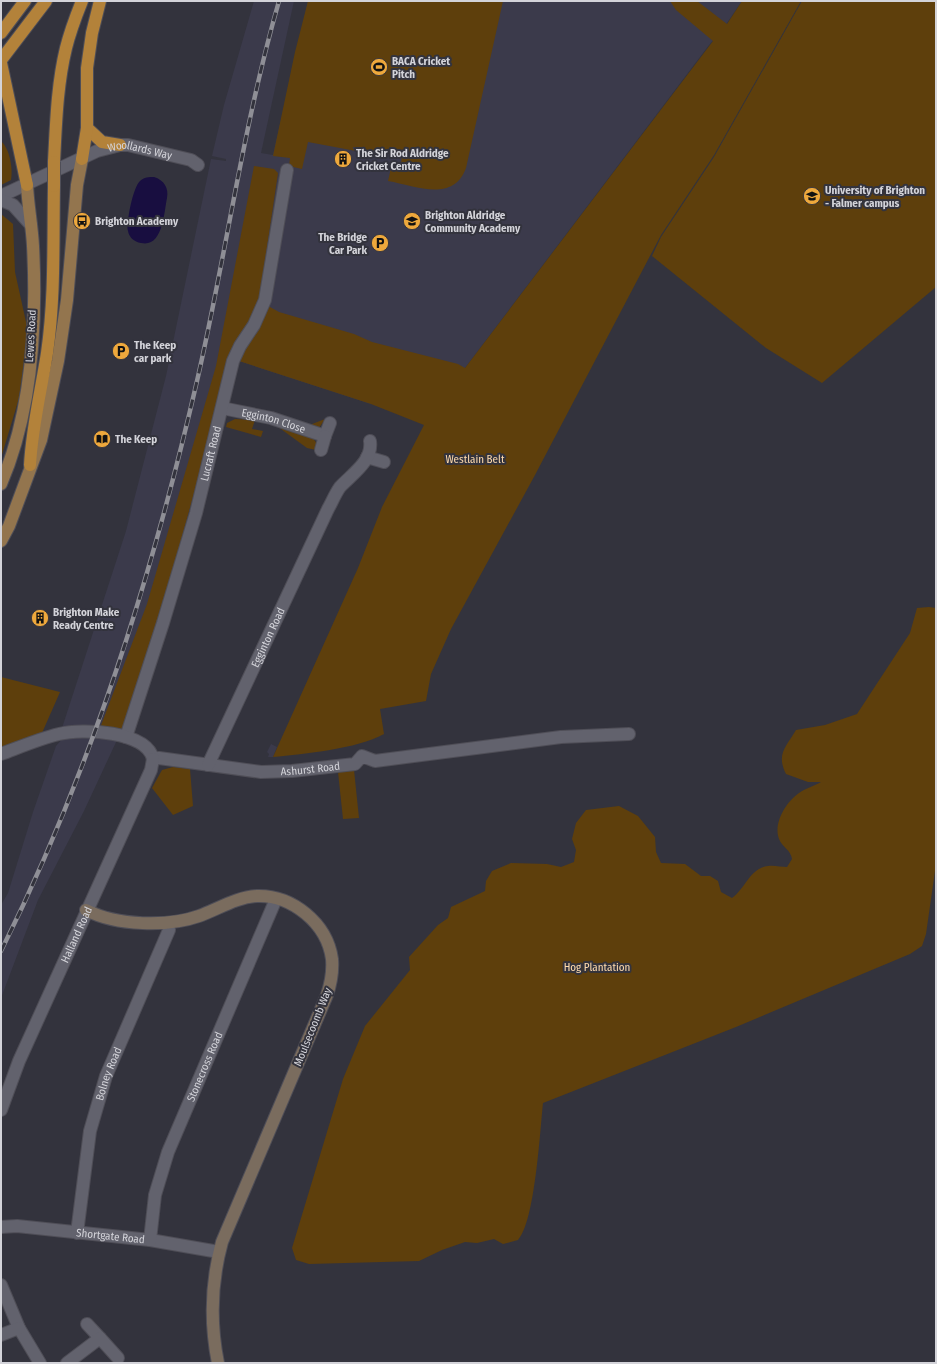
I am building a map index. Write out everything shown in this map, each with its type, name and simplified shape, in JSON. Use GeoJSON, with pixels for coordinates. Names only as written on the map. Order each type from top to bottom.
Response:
{"type":"FeatureCollection","features":[{"type":"Feature","properties":{"kind":"highway"},"geometry":{"type":"LineString","coordinates":[[1,33],[25,1]]}},
{"type":"Feature","properties":{"kind":"highway"},"geometry":{"type":"LineString","coordinates":[[27,185],[1,62],[46,1]]}},
{"type":"Feature","properties":{"kind":"highway"},"geometry":{"type":"LineString","coordinates":[[30,465],[31,440],[47,353],[50,317],[56,112],[66,47],[82,1]]}},
{"type":"Feature","properties":{"kind":"highway"},"geometry":{"type":"LineString","coordinates":[[82,159],[87,128],[87,68],[92,33],[100,1]]}},
{"type":"Feature","properties":{"kind":"highway"},"geometry":{"type":"LineString","coordinates":[[87,128],[102,142],[120,145]]}},
{"type":"Feature","properties":{"kind":"main road"},"geometry":{"type":"LineString","coordinates":[[1,541],[22,492],[30,465],[41,440],[58,361],[67,300],[77,185],[82,159]]}},
{"type":"Feature","properties":{"kind":"main road","name":"Lewes Road"},"geometry":{"type":"LineString","coordinates":[[1,484],[17,437],[28,383],[32,319],[33,267],[27,185]]}},
{"type":"Feature","properties":{"kind":"street","name":"Woollards Way"},"geometry":{"type":"LineString","coordinates":[[1,196],[97,151],[120,145],[128,145],[191,160],[198,165]]}},
{"type":"Feature","properties":{"kind":"street","name":"Lucraft Road"},"geometry":{"type":"LineString","coordinates":[[126,737],[163,623],[196,513],[233,361],[240,346],[254,325],[265,300],[287,170]]}},
{"type":"Feature","properties":{"kind":"street"},"geometry":{"type":"LineString","coordinates":[[1,200],[13,205],[31,226]]}},
{"type":"Feature","properties":{"kind":"street","name":"Egginton Close"},"geometry":{"type":"LineString","coordinates":[[222,408],[271,418],[325,436]]}},
{"type":"Feature","properties":{"kind":"street"},"geometry":{"type":"LineString","coordinates":[[321,450],[330,423]]}},
{"type":"Feature","properties":{"kind":"street"},"geometry":{"type":"LineString","coordinates":[[370,441],[368,457],[384,462]]}},
{"type":"Feature","properties":{"kind":"street","name":"Egginton Road"},"geometry":{"type":"LineString","coordinates":[[208,765],[332,511],[340,487],[362,466],[368,457]]}},
{"type":"Feature","properties":{"kind":"street"},"geometry":{"type":"LineString","coordinates":[[1,754],[66,732],[110,733],[126,737],[146,745],[153,759]]}},
{"type":"Feature","properties":{"kind":"street","name":"Ashurst Road"},"geometry":{"type":"LineString","coordinates":[[153,759],[159,758],[248,772],[292,771],[355,764],[362,756],[375,762],[561,737],[629,734]]}},
{"type":"Feature","properties":{"kind":"street","name":"Halland Road"},"geometry":{"type":"LineString","coordinates":[[1,1110],[19,1061],[86,910],[151,770],[153,759]]}},
{"type":"Feature","properties":{"kind":"street","name":"Moulsecoomb Way"},"geometry":{"type":"LineString","coordinates":[[86,910],[106,917],[152,924],[168,924],[199,916],[247,898],[262,896],[288,902],[303,911],[317,926],[330,949],[332,968],[331,983],[316,1023],[229,1223],[219,1252],[213,1302],[214,1338],[218,1363]]}},
{"type":"Feature","properties":{"kind":"street","name":"Stonecross Road"},"geometry":{"type":"LineString","coordinates":[[150,1240],[155,1195],[168,1152],[276,899]]}},
{"type":"Feature","properties":{"kind":"street","name":"Bolney Road"},"geometry":{"type":"LineString","coordinates":[[77,1233],[89,1138],[106,1076],[161,950],[168,930],[168,924]]}},
{"type":"Feature","properties":{"kind":"street","name":"Shortgate Road"},"geometry":{"type":"LineString","coordinates":[[1,1227],[17,1226],[150,1240],[219,1252]]}},
{"type":"Feature","properties":{"kind":"street"},"geometry":{"type":"LineString","coordinates":[[1,1285],[19,1328],[40,1363]]}},
{"type":"Feature","properties":{"kind":"street"},"geometry":{"type":"LineString","coordinates":[[87,1324],[118,1358]]}},
{"type":"Feature","properties":{"kind":"street"},"geometry":{"type":"LineString","coordinates":[[1,1335],[19,1328]]}},
{"type":"Feature","properties":{"kind":"street"},"geometry":{"type":"LineString","coordinates":[[67,1363],[100,1338]]}},
{"type":"Feature","properties":{"kind":"shaded area","name":"Brighton Aldridge Community Academy"},"geometry":{"type":"Polygon","coordinates":[[[254,1],[294,1],[261,153],[273,155],[308,1],[742,1],[720,33],[709,45],[465,368],[371,404],[239,361],[204,457],[165,598],[122,729],[100,729],[97,738],[117,740],[84,811],[38,900],[1,998],[1,905],[8,893],[33,812],[56,746],[64,737],[82,738],[86,729],[62,728],[126,531],[166,376],[211,159],[226,161],[226,159],[212,156],[224,105],[254,1]]]}},
{"type":"Feature","properties":{"kind":"shaded area"},"geometry":{"type":"Polygon","coordinates":[[[148,177],[154,177],[163,182],[167,191],[163,220],[158,235],[154,240],[148,243],[141,243],[134,240],[129,233],[128,221],[131,205],[135,190],[140,181],[148,177]]]}},
{"type":"Feature","properties":{"kind":"shaded area"},"geometry":{"type":"Polygon","coordinates":[[[271,744],[277,747],[273,757],[268,757],[269,754],[267,752],[271,744]]]}},
{"type":"Feature","properties":{"kind":"green space"},"geometry":{"type":"Polygon","coordinates":[[[308,1],[503,1],[466,168],[460,179],[452,186],[433,190],[388,181],[391,168],[400,169],[402,157],[385,153],[381,156],[367,154],[367,150],[353,147],[353,149],[357,150],[356,151],[308,142],[302,169],[289,166],[290,158],[273,156],[295,52],[308,1]]]}},
{"type":"Feature","properties":{"kind":"green space","name":"Westlain Belt"},"geometry":{"type":"Polygon","coordinates":[[[670,1],[697,1],[727,24],[742,1],[801,1],[714,155],[661,235],[535,475],[451,629],[431,674],[426,701],[380,709],[384,734],[373,739],[359,744],[330,750],[273,757],[358,568],[382,507],[424,425],[371,404],[239,361],[204,457],[165,598],[122,729],[100,728],[147,604],[216,366],[254,166],[274,169],[278,173],[259,301],[279,312],[354,334],[372,342],[458,364],[465,368],[713,41],[676,10],[670,1]]]}},
{"type":"Feature","properties":{"kind":"green space","name":"University of Brighton - Falmer campus"},"geometry":{"type":"Polygon","coordinates":[[[802,1],[936,1],[936,287],[822,383],[766,348],[652,256],[661,237],[714,157],[802,1]]]}},
{"type":"Feature","properties":{"kind":"green space"},"geometry":{"type":"Polygon","coordinates":[[[1,141],[9,154],[12,170],[11,180],[1,185],[1,141]]]}},
{"type":"Feature","properties":{"kind":"green space"},"geometry":{"type":"Polygon","coordinates":[[[1,214],[13,224],[15,272],[28,331],[19,398],[1,458],[1,214]]]}},
{"type":"Feature","properties":{"kind":"green space"},"geometry":{"type":"Polygon","coordinates":[[[235,419],[255,420],[252,429],[263,431],[261,437],[226,427],[227,423],[235,419]]]}},
{"type":"Feature","properties":{"kind":"green space"},"geometry":{"type":"Polygon","coordinates":[[[325,419],[319,428],[307,426],[325,419]]]}},
{"type":"Feature","properties":{"kind":"green space"},"geometry":{"type":"Polygon","coordinates":[[[274,424],[313,438],[317,444],[316,450],[307,448],[274,424]]]}},
{"type":"Feature","properties":{"kind":"green space","name":"Hog Plantation"},"geometry":{"type":"Polygon","coordinates":[[[917,608],[936,608],[936,864],[926,934],[922,946],[910,954],[736,1027],[543,1103],[533,1196],[524,1230],[518,1240],[503,1244],[494,1239],[477,1243],[465,1242],[442,1250],[419,1261],[309,1264],[296,1260],[292,1248],[343,1079],[365,1026],[410,970],[409,957],[438,925],[448,918],[451,907],[485,891],[486,881],[492,871],[511,863],[547,864],[561,867],[574,862],[576,850],[572,839],[576,823],[586,810],[619,806],[638,816],[655,837],[656,852],[661,863],[685,864],[701,876],[710,876],[718,881],[721,892],[732,898],[757,870],[770,866],[787,867],[792,859],[790,853],[779,839],[779,820],[785,807],[794,797],[804,790],[821,782],[808,782],[786,774],[783,767],[782,756],[786,746],[796,730],[825,725],[857,714],[910,633],[917,608]]]}},
{"type":"Feature","properties":{"kind":"green space"},"geometry":{"type":"Polygon","coordinates":[[[1,677],[60,692],[42,733],[1,747],[1,677]]]}},
{"type":"Feature","properties":{"kind":"green space"},"geometry":{"type":"Polygon","coordinates":[[[173,767],[190,769],[193,806],[173,815],[152,788],[162,770],[173,767]]]}},
{"type":"Feature","properties":{"kind":"green space"},"geometry":{"type":"Polygon","coordinates":[[[354,770],[359,818],[343,819],[338,772],[354,770]]]}},
{"type":"Feature","properties":{"kind":"railway"},"geometry":{"type":"LineString","coordinates":[[1,951],[63,814],[91,743],[139,600],[160,527],[197,381],[255,95],[279,1]]}},
{"type":"Feature","properties":{"kind":"place","name":"BACA Cricket Pitch"},"geometry":{"type":"Point","coordinates":[379,67]}},
{"type":"Feature","properties":{"kind":"place","name":"The Sir Rod Aldridge Cricket Centre"},"geometry":{"type":"Point","coordinates":[343,159]}},
{"type":"Feature","properties":{"kind":"place","name":"University of Brighton - Falmer campus"},"geometry":{"type":"Point","coordinates":[812,196]}},
{"type":"Feature","properties":{"kind":"place","name":"Brighton Academy"},"geometry":{"type":"Point","coordinates":[82,221]}},
{"type":"Feature","properties":{"kind":"place","name":"Brighton Aldridge Community Academy"},"geometry":{"type":"Point","coordinates":[412,221]}},
{"type":"Feature","properties":{"kind":"place","name":"The Bridge Car Park"},"geometry":{"type":"Point","coordinates":[380,243]}},
{"type":"Feature","properties":{"kind":"place","name":"The Keep car park"},"geometry":{"type":"Point","coordinates":[121,351]}},
{"type":"Feature","properties":{"kind":"place","name":"The Keep"},"geometry":{"type":"Point","coordinates":[102,439]}},
{"type":"Feature","properties":{"kind":"place","name":"Brighton Make Ready Centre"},"geometry":{"type":"Point","coordinates":[40,618]}}]}
